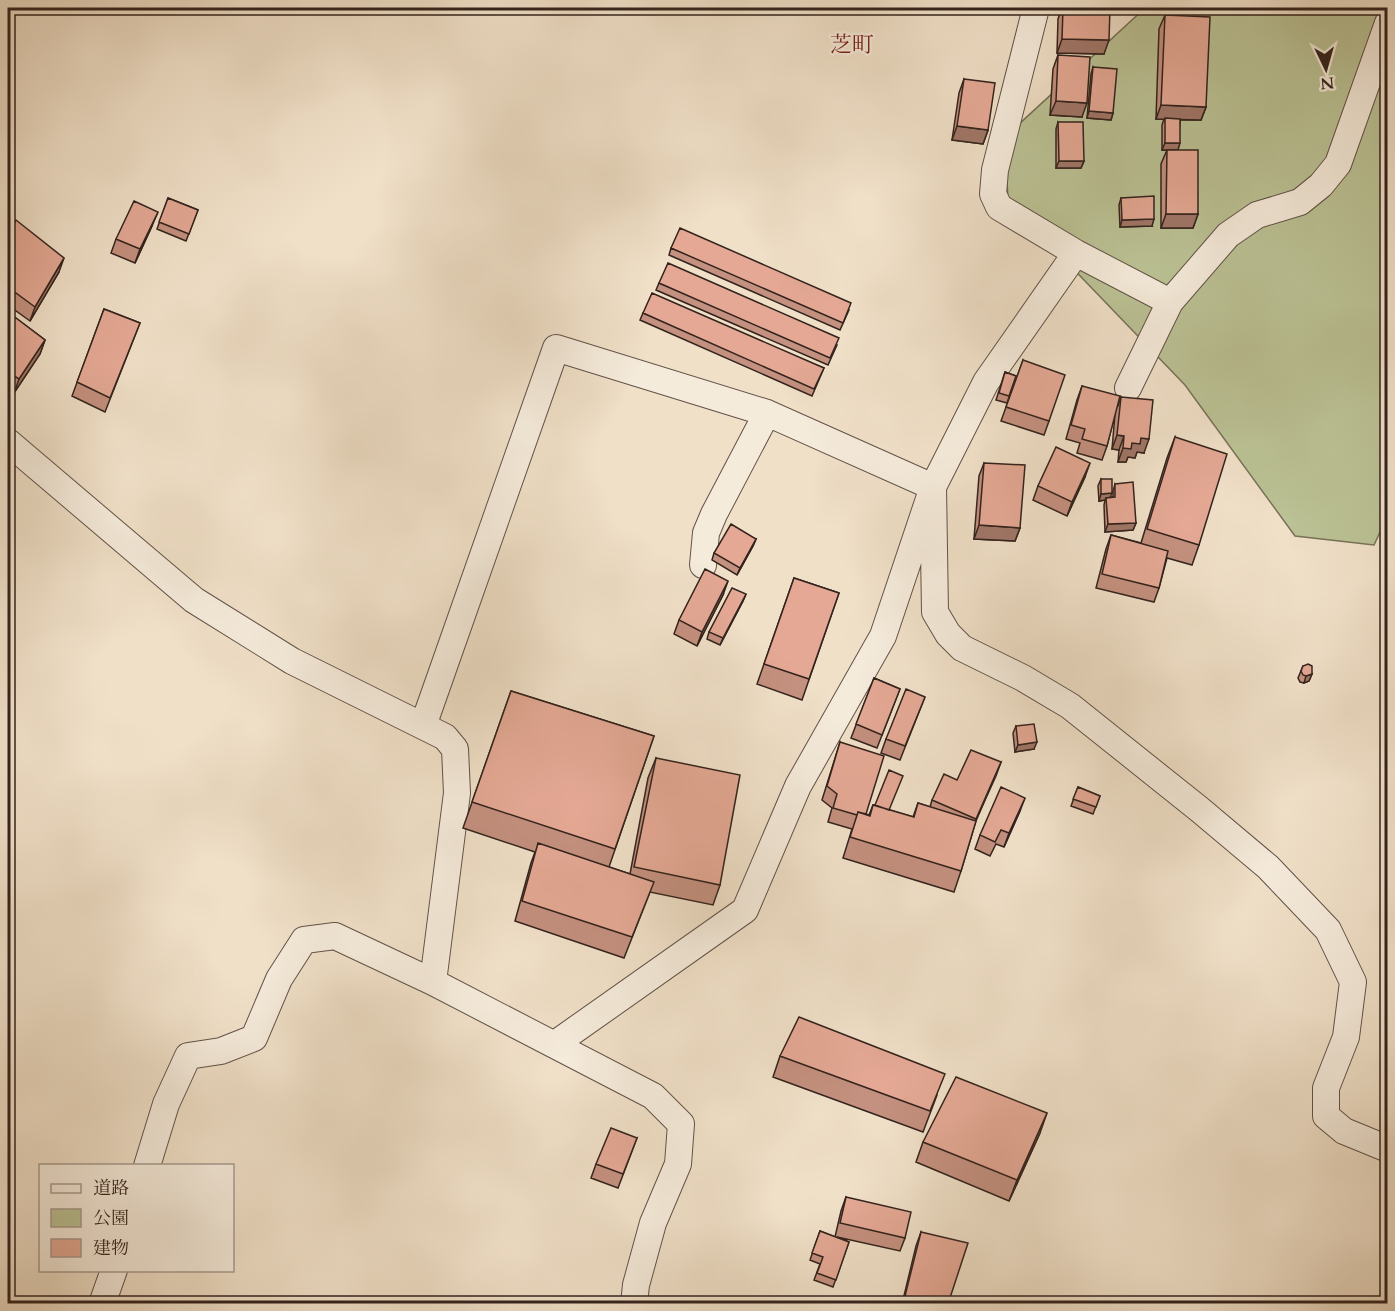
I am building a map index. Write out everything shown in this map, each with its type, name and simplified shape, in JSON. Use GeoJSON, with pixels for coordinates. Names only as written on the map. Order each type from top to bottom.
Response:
{"type":"FeatureCollection","features":[{"type":"Feature","properties":{"kind":"street"},"geometry":{"type":"LineString","coordinates":[[1036,8],[995,170],[993,194],[999,207],[1076,253],[1170,302]]}},
{"type":"Feature","properties":{"kind":"street"},"geometry":{"type":"LineString","coordinates":[[1128,388],[1170,302],[1228,236],[1257,215],[1300,202],[1322,185],[1338,164],[1388,24]]}},
{"type":"Feature","properties":{"kind":"street"},"geometry":{"type":"LineString","coordinates":[[555,1044],[745,910],[798,786],[883,636],[933,487],[986,382],[1076,253]]}},
{"type":"Feature","properties":{"kind":"street"},"geometry":{"type":"LineString","coordinates":[[423,726],[556,348],[767,413],[933,487]]}},
{"type":"Feature","properties":{"kind":"street"},"geometry":{"type":"LineString","coordinates":[[703,565],[706,533],[714,514],[767,413]]}},
{"type":"Feature","properties":{"kind":"street"},"geometry":{"type":"LineString","coordinates":[[8,442],[194,600],[292,661],[445,737],[454,749],[457,793],[434,982]]}},
{"type":"Feature","properties":{"kind":"street"},"geometry":{"type":"LineString","coordinates":[[933,487],[934,612],[948,634],[962,648],[1023,678],[1070,706],[1268,867],[1328,930],[1353,982],[1346,1037],[1326,1088],[1326,1116],[1344,1131],[1388,1149]]}},
{"type":"Feature","properties":{"kind":"street"},"geometry":{"type":"LineString","coordinates":[[148,1164],[166,1104],[188,1056],[221,1051],[254,1038],[279,979],[304,940],[335,936],[434,982],[653,1096],[681,1124],[678,1164],[653,1223],[636,1285],[634,1304]]}},
{"type":"Feature","properties":{"kind":"street"},"geometry":{"type":"LineString","coordinates":[[102,1304],[113,1272]]}},
{"type":"Feature","properties":{"kind":"green space"},"geometry":{"type":"Polygon","coordinates":[[[1145,8],[1387,8],[1388,515],[1374,545],[1295,536],[1185,385],[1008,201],[1005,137],[1145,8]]]}},
{"type":"Feature","properties":{"kind":"building"},"geometry":{"type":"Polygon","coordinates":[[[1063,8],[1110,8],[1109,40],[1062,39],[1063,8]]]}},
{"type":"Feature","properties":{"kind":"building"},"geometry":{"type":"Polygon","coordinates":[[[1165,15],[1210,17],[1206,107],[1161,105],[1165,15]]]}},
{"type":"Feature","properties":{"kind":"building"},"geometry":{"type":"Polygon","coordinates":[[[1058,55],[1090,57],[1087,103],[1056,101],[1058,55]]]}},
{"type":"Feature","properties":{"kind":"building"},"geometry":{"type":"Polygon","coordinates":[[[1093,67],[1117,69],[1113,113],[1089,111],[1093,67]]]}},
{"type":"Feature","properties":{"kind":"building"},"geometry":{"type":"Polygon","coordinates":[[[964,79],[995,83],[988,130],[957,126],[964,79]]]}},
{"type":"Feature","properties":{"kind":"building"},"geometry":{"type":"Polygon","coordinates":[[[1165,118],[1180,119],[1180,143],[1165,143],[1165,118]]]}},
{"type":"Feature","properties":{"kind":"building"},"geometry":{"type":"Polygon","coordinates":[[[1058,122],[1083,122],[1084,161],[1059,161],[1058,122]]]}},
{"type":"Feature","properties":{"kind":"building"},"geometry":{"type":"Polygon","coordinates":[[[1167,150],[1198,150],[1198,214],[1166,214],[1167,150]]]}},
{"type":"Feature","properties":{"kind":"building"},"geometry":{"type":"Polygon","coordinates":[[[1154,196],[1154,219],[1122,220],[1121,198],[1154,196]]]}},
{"type":"Feature","properties":{"kind":"building"},"geometry":{"type":"Polygon","coordinates":[[[168,198],[198,210],[189,234],[159,222],[168,198]]]}},
{"type":"Feature","properties":{"kind":"building"},"geometry":{"type":"Polygon","coordinates":[[[134,201],[158,212],[140,249],[116,239],[134,201]]]}},
{"type":"Feature","properties":{"kind":"building"},"geometry":{"type":"Polygon","coordinates":[[[16,220],[64,258],[35,307],[8,287],[8,237],[16,220]]]}},
{"type":"Feature","properties":{"kind":"building"},"geometry":{"type":"Polygon","coordinates":[[[680,228],[851,303],[843,323],[671,248],[680,228]]]}},
{"type":"Feature","properties":{"kind":"building"},"geometry":{"type":"Polygon","coordinates":[[[668,263],[839,338],[830,358],[659,283],[668,263]]]}},
{"type":"Feature","properties":{"kind":"building"},"geometry":{"type":"Polygon","coordinates":[[[652,293],[824,368],[814,389],[643,313],[652,293]]]}},
{"type":"Feature","properties":{"kind":"building"},"geometry":{"type":"Polygon","coordinates":[[[104,309],[140,323],[110,398],[77,382],[104,309]]]}},
{"type":"Feature","properties":{"kind":"building"},"geometry":{"type":"Polygon","coordinates":[[[8,312],[45,340],[19,379],[8,372],[8,312]]]}},
{"type":"Feature","properties":{"kind":"building"},"geometry":{"type":"Polygon","coordinates":[[[1023,360],[1065,375],[1049,421],[1006,407],[1023,360]]]}},
{"type":"Feature","properties":{"kind":"building"},"geometry":{"type":"Polygon","coordinates":[[[1005,372],[1016,376],[1009,396],[999,393],[1005,372]]]}},
{"type":"Feature","properties":{"kind":"building"},"geometry":{"type":"Polygon","coordinates":[[[1082,386],[1120,396],[1107,446],[1082,439],[1085,429],[1071,425],[1082,386]]]}},
{"type":"Feature","properties":{"kind":"building"},"geometry":{"type":"Polygon","coordinates":[[[1121,397],[1153,400],[1149,439],[1141,438],[1140,444],[1132,443],[1131,449],[1123,448],[1124,436],[1117,435],[1121,397]]]}},
{"type":"Feature","properties":{"kind":"building"},"geometry":{"type":"Polygon","coordinates":[[[1175,437],[1227,454],[1199,545],[1147,529],[1175,437]]]}},
{"type":"Feature","properties":{"kind":"building"},"geometry":{"type":"Polygon","coordinates":[[[1056,447],[1090,463],[1072,502],[1038,486],[1056,447]]]}},
{"type":"Feature","properties":{"kind":"building"},"geometry":{"type":"Polygon","coordinates":[[[984,463],[1025,465],[1020,528],[979,525],[984,463]]]}},
{"type":"Feature","properties":{"kind":"building"},"geometry":{"type":"Polygon","coordinates":[[[1101,479],[1112,479],[1112,493],[1101,494],[1101,479]]]}},
{"type":"Feature","properties":{"kind":"building"},"geometry":{"type":"Polygon","coordinates":[[[1133,482],[1136,523],[1108,524],[1106,498],[1115,497],[1115,484],[1133,482]]]}},
{"type":"Feature","properties":{"kind":"building"},"geometry":{"type":"Polygon","coordinates":[[[731,524],[756,539],[740,568],[714,553],[731,524]]]}},
{"type":"Feature","properties":{"kind":"building"},"geometry":{"type":"Polygon","coordinates":[[[1111,535],[1168,551],[1159,588],[1102,574],[1111,535]]]}},
{"type":"Feature","properties":{"kind":"building"},"geometry":{"type":"Polygon","coordinates":[[[705,569],[728,581],[702,632],[679,620],[705,569]]]}},
{"type":"Feature","properties":{"kind":"building"},"geometry":{"type":"Polygon","coordinates":[[[794,578],[839,593],[809,679],[764,664],[794,578]]]}},
{"type":"Feature","properties":{"kind":"building"},"geometry":{"type":"Polygon","coordinates":[[[732,588],[746,594],[723,638],[709,632],[732,588]]]}},
{"type":"Feature","properties":{"kind":"building"},"geometry":{"type":"Polygon","coordinates":[[[1308,664],[1312,666],[1312,674],[1306,676],[1301,671],[1303,666],[1308,664]]]}},
{"type":"Feature","properties":{"kind":"building"},"geometry":{"type":"Polygon","coordinates":[[[874,678],[900,689],[882,735],[856,724],[874,678]]]}},
{"type":"Feature","properties":{"kind":"building"},"geometry":{"type":"Polygon","coordinates":[[[906,689],[925,697],[905,746],[886,739],[906,689]]]}},
{"type":"Feature","properties":{"kind":"building"},"geometry":{"type":"Polygon","coordinates":[[[511,691],[654,736],[615,849],[472,802],[511,691]]]}},
{"type":"Feature","properties":{"kind":"building"},"geometry":{"type":"Polygon","coordinates":[[[1034,724],[1037,742],[1018,745],[1016,726],[1034,724]]]}},
{"type":"Feature","properties":{"kind":"building"},"geometry":{"type":"Polygon","coordinates":[[[840,742],[884,756],[866,814],[858,812],[857,815],[833,808],[837,794],[827,786],[840,742]]]}},
{"type":"Feature","properties":{"kind":"building"},"geometry":{"type":"Polygon","coordinates":[[[971,750],[1001,762],[976,819],[932,800],[944,774],[957,780],[971,750]]]}},
{"type":"Feature","properties":{"kind":"building"},"geometry":{"type":"Polygon","coordinates":[[[656,758],[740,775],[720,885],[634,867],[656,758]]]}},
{"type":"Feature","properties":{"kind":"building"},"geometry":{"type":"Polygon","coordinates":[[[889,770],[903,776],[889,810],[875,805],[889,770]]]}},
{"type":"Feature","properties":{"kind":"building"},"geometry":{"type":"Polygon","coordinates":[[[1001,787],[1025,798],[1009,833],[1001,830],[995,842],[980,835],[1001,787]]]}},
{"type":"Feature","properties":{"kind":"building"},"geometry":{"type":"Polygon","coordinates":[[[1078,787],[1100,796],[1096,807],[1073,799],[1078,787]]]}},
{"type":"Feature","properties":{"kind":"building"},"geometry":{"type":"Polygon","coordinates":[[[918,803],[976,821],[961,871],[850,837],[858,812],[870,816],[873,805],[914,817],[918,803]]]}},
{"type":"Feature","properties":{"kind":"building"},"geometry":{"type":"Polygon","coordinates":[[[538,843],[654,882],[632,937],[522,901],[538,843]]]}},
{"type":"Feature","properties":{"kind":"building"},"geometry":{"type":"Polygon","coordinates":[[[799,1017],[945,1074],[930,1111],[780,1056],[799,1017]]]}},
{"type":"Feature","properties":{"kind":"building"},"geometry":{"type":"Polygon","coordinates":[[[956,1077],[1047,1113],[1017,1180],[923,1142],[956,1077]]]}},
{"type":"Feature","properties":{"kind":"building"},"geometry":{"type":"Polygon","coordinates":[[[611,1128],[637,1138],[623,1174],[596,1164],[611,1128]]]}},
{"type":"Feature","properties":{"kind":"building"},"geometry":{"type":"Polygon","coordinates":[[[846,1197],[911,1212],[905,1238],[840,1223],[846,1197]]]}},
{"type":"Feature","properties":{"kind":"building"},"geometry":{"type":"Polygon","coordinates":[[[820,1231],[849,1242],[836,1280],[817,1273],[823,1257],[812,1253],[820,1231]]]}},
{"type":"Feature","properties":{"kind":"building"},"geometry":{"type":"Polygon","coordinates":[[[921,1232],[968,1243],[948,1304],[929,1304],[905,1296],[921,1232]]]}},
{"type":"Feature","properties":{"kind":"district","name":"芝町"},"geometry":{"type":"Point","coordinates":[852,44]}}]}
